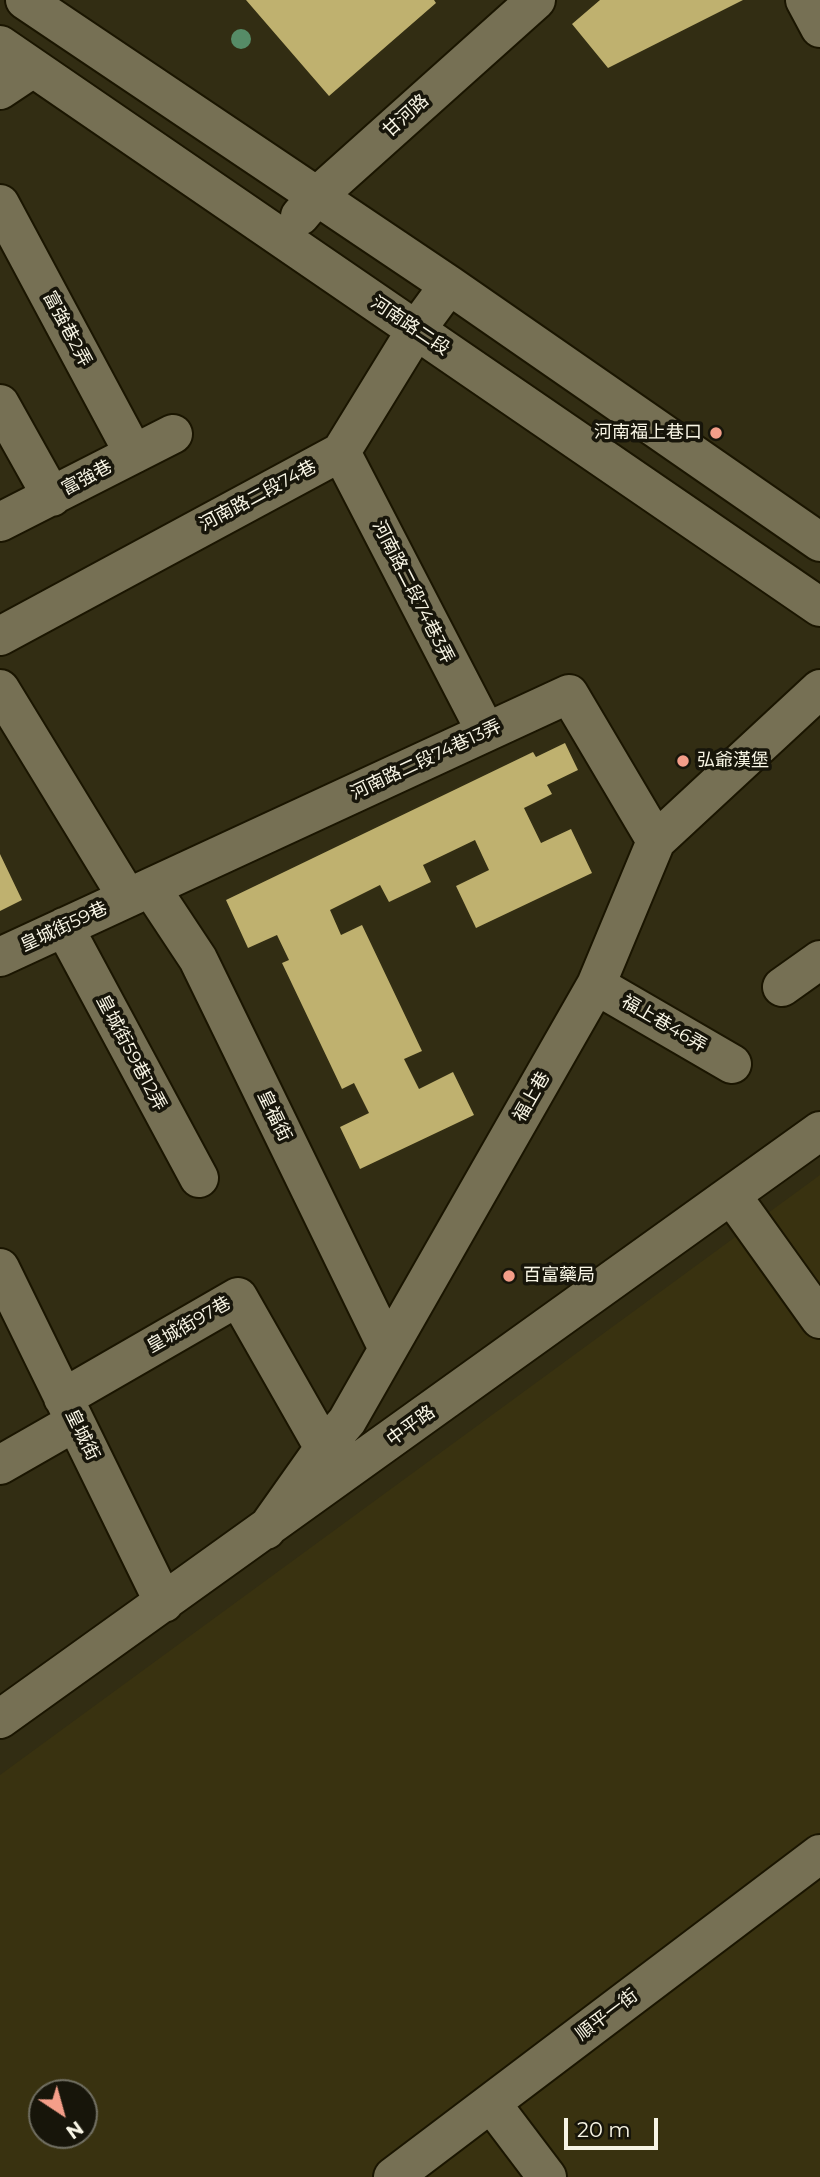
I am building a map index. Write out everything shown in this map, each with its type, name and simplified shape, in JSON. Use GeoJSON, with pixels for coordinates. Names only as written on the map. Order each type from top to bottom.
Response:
{"type":"FeatureCollection","features":[{"type":"Feature","properties":{"kind":"street"},"geometry":{"type":"LineString","coordinates":[[25,0],[449,285],[820,542]]}},
{"type":"Feature","properties":{"kind":"street","name":"甘河路"},"geometry":{"type":"LineString","coordinates":[[282,238],[316,197],[536,0]]}},
{"type":"Feature","properties":{"kind":"street"},"geometry":{"type":"LineString","coordinates":[[805,0],[820,28]]}},
{"type":"Feature","properties":{"kind":"street","name":"河南路二段"},"geometry":{"type":"LineString","coordinates":[[0,45],[820,607]]}},
{"type":"Feature","properties":{"kind":"street"},"geometry":{"type":"LineString","coordinates":[[0,90],[33,68]]}},
{"type":"Feature","properties":{"kind":"street","name":"富強巷2弄"},"geometry":{"type":"LineString","coordinates":[[0,204],[134,454]]}},
{"type":"Feature","properties":{"kind":"street"},"geometry":{"type":"LineString","coordinates":[[341,452],[416,330],[449,285]]}},
{"type":"Feature","properties":{"kind":"street"},"geometry":{"type":"LineString","coordinates":[[0,404],[52,497]]}},
{"type":"Feature","properties":{"kind":"street","name":"富強巷"},"geometry":{"type":"LineString","coordinates":[[0,522],[173,434]]}},
{"type":"Feature","properties":{"kind":"street","name":"河南路二段74巷"},"geometry":{"type":"LineString","coordinates":[[0,636],[341,452]]}},
{"type":"Feature","properties":{"kind":"street","name":"河南路二段74巷3弄"},"geometry":{"type":"LineString","coordinates":[[341,452],[486,732]]}},
{"type":"Feature","properties":{"kind":"street","name":"皇福街"},"geometry":{"type":"LineString","coordinates":[[0,689],[139,892],[198,959],[388,1349]]}},
{"type":"Feature","properties":{"kind":"street","name":"福上巷"},"geometry":{"type":"LineString","coordinates":[[266,1530],[324,1448],[347,1421],[596,985],[656,841],[820,689]]}},
{"type":"Feature","properties":{"kind":"street","name":"河南路二段74巷13弄"},"geometry":{"type":"LineString","coordinates":[[139,892],[569,694],[656,841]]}},
{"type":"Feature","properties":{"kind":"street","name":"皇城街59巷"},"geometry":{"type":"LineString","coordinates":[[0,957],[139,892]]}},
{"type":"Feature","properties":{"kind":"street","name":"皇城街59巷12弄"},"geometry":{"type":"LineString","coordinates":[[64,927],[199,1178]]}},
{"type":"Feature","properties":{"kind":"street"},"geometry":{"type":"LineString","coordinates":[[782,987],[820,960]]}},
{"type":"Feature","properties":{"kind":"street","name":"福上巷46弄"},"geometry":{"type":"LineString","coordinates":[[596,985],[732,1064]]}},
{"type":"Feature","properties":{"kind":"street","name":"中平路"},"geometry":{"type":"LineString","coordinates":[[0,1719],[820,1131]]}},
{"type":"Feature","properties":{"kind":"street"},"geometry":{"type":"LineString","coordinates":[[732,1196],[820,1319]]}},
{"type":"Feature","properties":{"kind":"street","name":"皇城街"},"geometry":{"type":"LineString","coordinates":[[0,1268],[12,1322],[69,1410],[164,1602]]}},
{"type":"Feature","properties":{"kind":"street","name":"皇城街97巷"},"geometry":{"type":"LineString","coordinates":[[69,1410],[238,1297],[324,1448]]}},
{"type":"Feature","properties":{"kind":"street"},"geometry":{"type":"LineString","coordinates":[[0,1465],[69,1410]]}},
{"type":"Feature","properties":{"kind":"street","name":"順平一街"},"geometry":{"type":"LineString","coordinates":[[394,2177],[820,1854]]}},
{"type":"Feature","properties":{"kind":"street"},"geometry":{"type":"LineString","coordinates":[[491,2103],[547,2177]]}},
{"type":"Feature","properties":{"kind":"shaded area"},"geometry":{"type":"Polygon","coordinates":[[[820,1175],[820,2177],[0,2177],[0,1775],[820,1175]]]}},
{"type":"Feature","properties":{"kind":"building"},"geometry":{"type":"Polygon","coordinates":[[[246,0],[434,0],[436,3],[329,96],[246,0]]]}},
{"type":"Feature","properties":{"kind":"building"},"geometry":{"type":"Polygon","coordinates":[[[600,0],[743,0],[608,68],[572,24],[600,0]]]}},
{"type":"Feature","properties":{"kind":"building"},"geometry":{"type":"Polygon","coordinates":[[[565,743],[578,770],[547,785],[552,794],[524,808],[541,843],[571,829],[592,873],[476,928],[456,886],[489,870],[475,840],[423,865],[431,882],[389,902],[380,885],[330,910],[341,935],[362,925],[422,1051],[404,1059],[419,1089],[453,1072],[474,1115],[360,1169],[340,1127],[369,1113],[354,1083],[342,1089],[282,963],[289,960],[277,935],[248,948],[226,900],[533,752],[536,757],[565,743]]]}},
{"type":"Feature","properties":{"kind":"building"},"geometry":{"type":"Polygon","coordinates":[[[0,854],[22,900],[0,911],[0,854]]]}},
{"type":"Feature","properties":{"kind":"place","name":"河南福上巷口"},"geometry":{"type":"Point","coordinates":[716,433]}},
{"type":"Feature","properties":{"kind":"place","name":"弘爺漢堡"},"geometry":{"type":"Point","coordinates":[683,761]}},
{"type":"Feature","properties":{"kind":"place","name":"百富藥局"},"geometry":{"type":"Point","coordinates":[509,1276]}}]}
